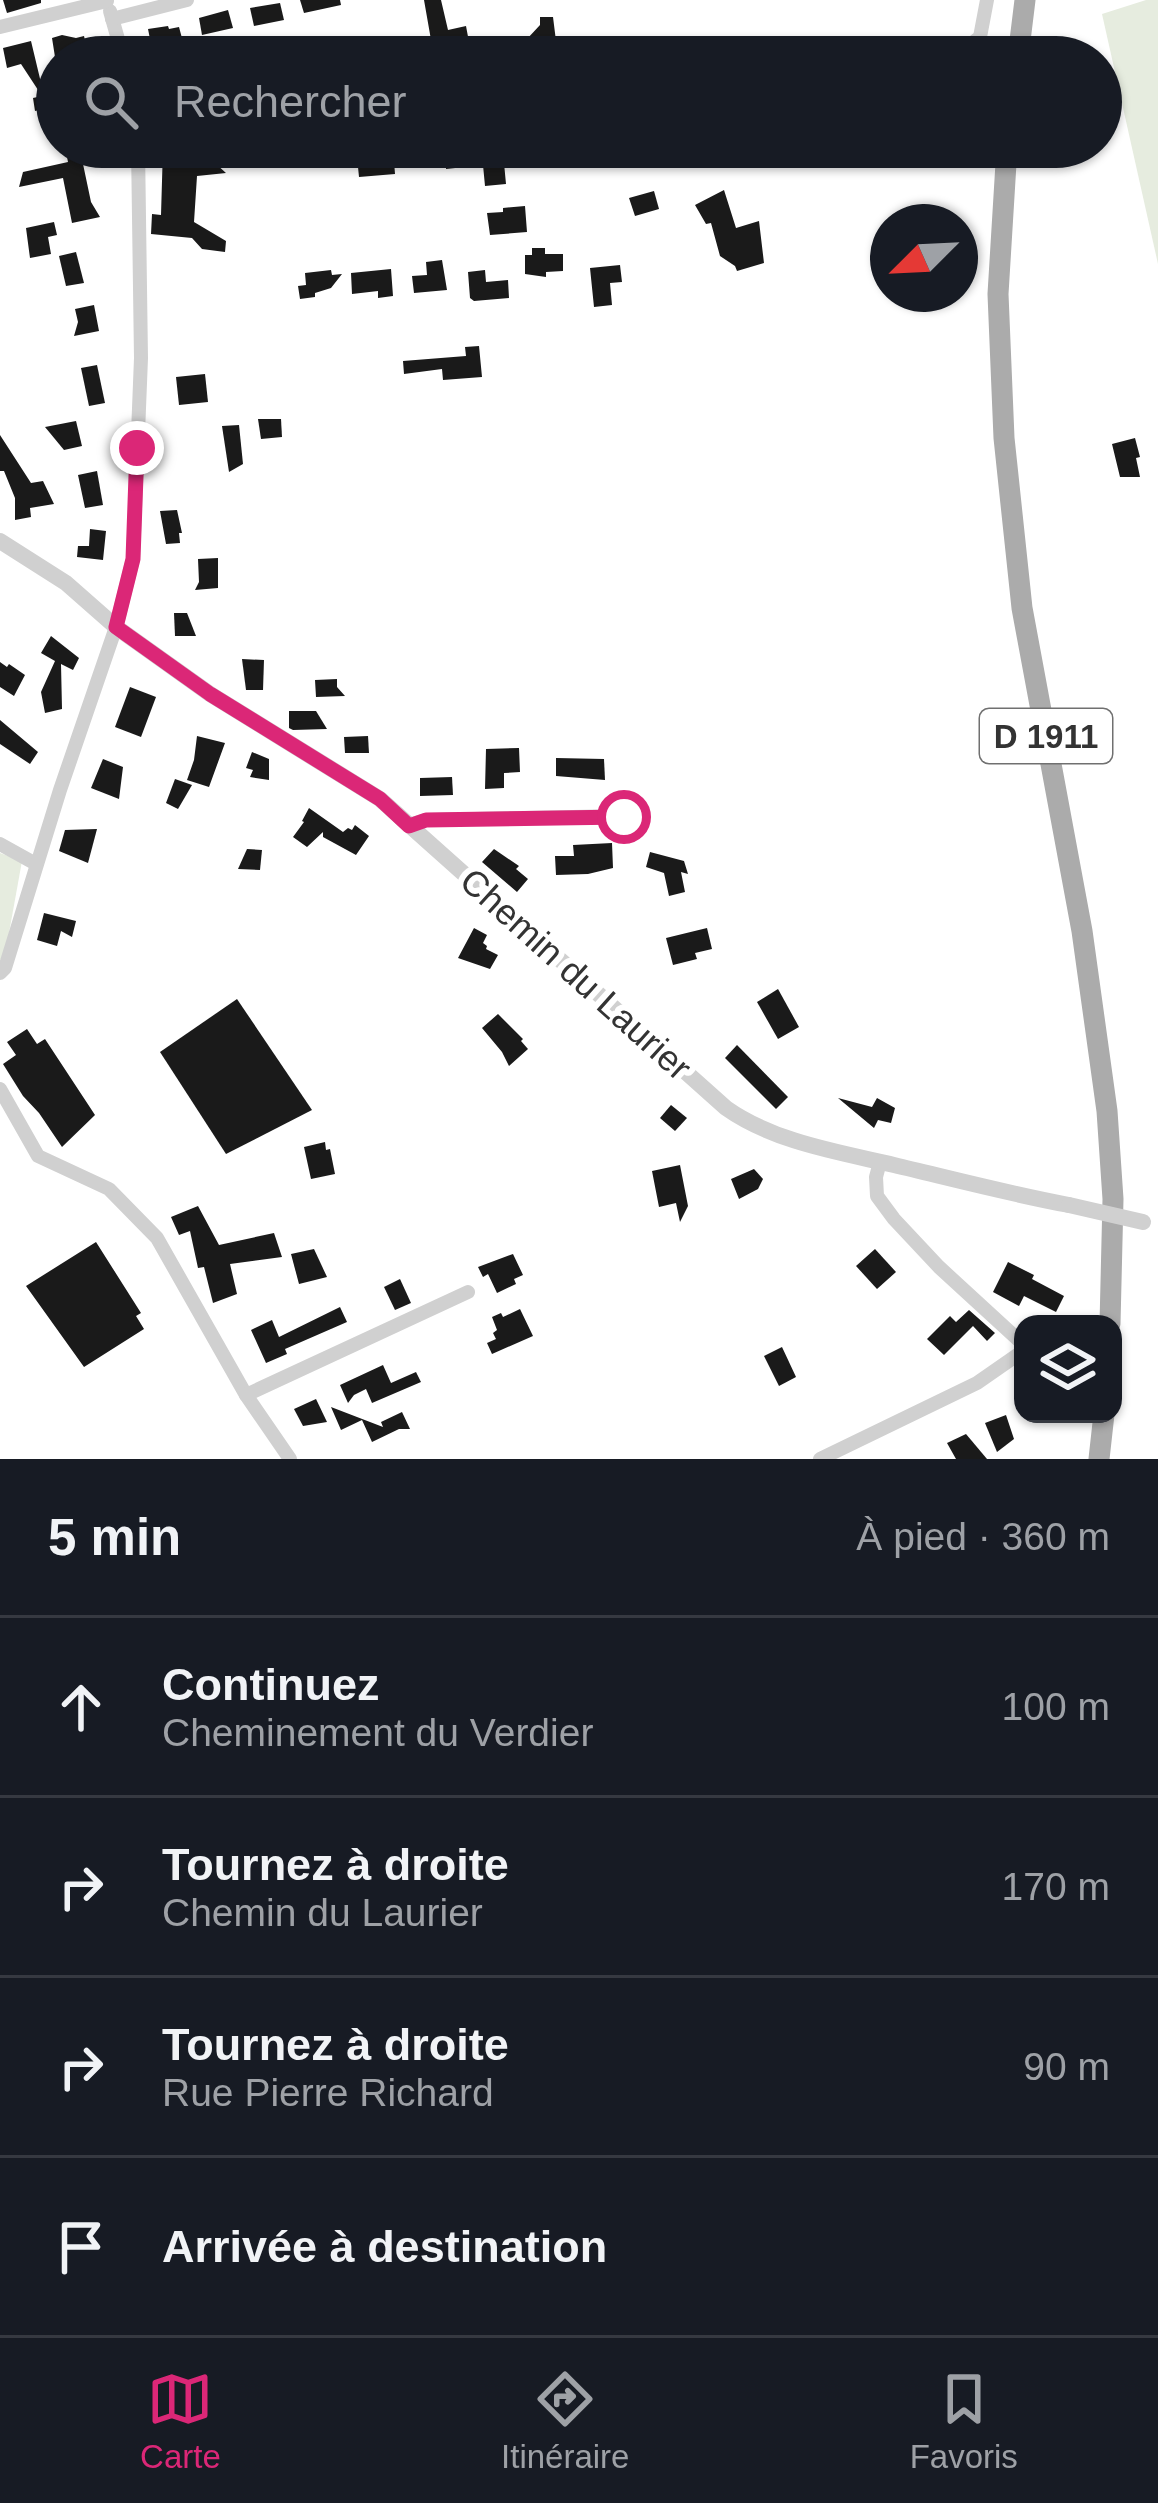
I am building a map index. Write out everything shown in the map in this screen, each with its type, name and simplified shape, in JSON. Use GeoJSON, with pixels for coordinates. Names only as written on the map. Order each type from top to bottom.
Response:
{"type":"FeatureCollection","features":[{"type":"Feature","properties":{"kind":"main road"},"geometry":{"type":"LineString","coordinates":[[1020,36],[1024,0]]}},
{"type":"Feature","properties":{"kind":"main road","name":"D 1911"},"geometry":{"type":"LineString","coordinates":[[1006,168],[998,295],[1004,438],[1022,608],[1082,931],[1104,1088],[1113,1199],[1110,1315]]}},
{"type":"Feature","properties":{"kind":"main road"},"geometry":{"type":"LineString","coordinates":[[1099,1459],[1103,1423]]}},
{"type":"Feature","properties":{"kind":"street"},"geometry":{"type":"LineString","coordinates":[[0,27],[106,0],[117,36]]}},
{"type":"Feature","properties":{"kind":"street"},"geometry":{"type":"LineString","coordinates":[[112,19],[187,0]]}},
{"type":"Feature","properties":{"kind":"street"},"geometry":{"type":"LineString","coordinates":[[980,36],[987,0]]}},
{"type":"Feature","properties":{"kind":"street"},"geometry":{"type":"LineString","coordinates":[[0,974],[116,627],[133,559],[141,358],[138,168]]}},
{"type":"Feature","properties":{"kind":"street","name":"Chemin du Laurier"},"geometry":{"type":"LineString","coordinates":[[0,542],[66,583],[116,627],[210,694],[380,799],[746,1122],[775,1135],[880,1162],[1150,1224]]}},
{"type":"Feature","properties":{"kind":"street"},"geometry":{"type":"LineString","coordinates":[[409,826],[426,820],[624,817]]}},
{"type":"Feature","properties":{"kind":"street"},"geometry":{"type":"LineString","coordinates":[[0,844],[36,864]]}},
{"type":"Feature","properties":{"kind":"street"},"geometry":{"type":"LineString","coordinates":[[0,1089],[38,1156],[110,1190],[157,1238],[246,1395],[290,1459]]}},
{"type":"Feature","properties":{"kind":"street"},"geometry":{"type":"LineString","coordinates":[[880,1162],[877,1196],[894,1220],[1014,1339]]}},
{"type":"Feature","properties":{"kind":"street"},"geometry":{"type":"LineString","coordinates":[[246,1395],[468,1292]]}},
{"type":"Feature","properties":{"kind":"street"},"geometry":{"type":"LineString","coordinates":[[820,1459],[976,1383],[1014,1355]]}},
{"type":"Feature","properties":{"kind":"shaded area"},"geometry":{"type":"Polygon","coordinates":[[[1158,0],[1158,264],[1122,103],[1122,36],[1107,36],[1102,14],[1158,0]]]}},
{"type":"Feature","properties":{"kind":"shaded area"},"geometry":{"type":"Polygon","coordinates":[[[0,853],[22,861],[5,955],[0,960],[0,853]]]}},
{"type":"Feature","properties":{"kind":"building"},"geometry":{"type":"Polygon","coordinates":[[[3,0],[41,0],[41,3],[7,13],[3,0]]]}},
{"type":"Feature","properties":{"kind":"building"},"geometry":{"type":"Polygon","coordinates":[[[300,0],[340,0],[341,5],[304,13],[300,0]]]}},
{"type":"Feature","properties":{"kind":"building"},"geometry":{"type":"Polygon","coordinates":[[[424,0],[441,0],[448,30],[466,26],[468,36],[430,36],[424,0]]]}},
{"type":"Feature","properties":{"kind":"building"},"geometry":{"type":"Polygon","coordinates":[[[280,3],[284,20],[254,26],[250,8],[280,3]]]}},
{"type":"Feature","properties":{"kind":"building"},"geometry":{"type":"Polygon","coordinates":[[[228,10],[233,28],[202,35],[199,18],[228,10]]]}},
{"type":"Feature","properties":{"kind":"building"},"geometry":{"type":"Polygon","coordinates":[[[540,17],[553,17],[555,36],[530,36],[540,25],[540,17]]]}},
{"type":"Feature","properties":{"kind":"building"},"geometry":{"type":"Polygon","coordinates":[[[179,27],[181,36],[149,36],[148,29],[179,27]]]}},
{"type":"Feature","properties":{"kind":"building"},"geometry":{"type":"Polygon","coordinates":[[[31,41],[36,87],[21,64],[7,68],[3,48],[31,41]]]}},
{"type":"Feature","properties":{"kind":"building"},"geometry":{"type":"Polygon","coordinates":[[[84,168],[91,202],[100,217],[72,223],[63,178],[19,187],[23,172],[84,168]]]}},
{"type":"Feature","properties":{"kind":"building"},"geometry":{"type":"Polygon","coordinates":[[[162,168],[220,168],[226,173],[197,176],[194,222],[226,241],[225,252],[202,249],[192,238],[151,234],[152,214],[161,215],[162,168]]]}},
{"type":"Feature","properties":{"kind":"building"},"geometry":{"type":"Polygon","coordinates":[[[358,168],[395,168],[395,174],[359,177],[358,168]]]}},
{"type":"Feature","properties":{"kind":"building"},"geometry":{"type":"Polygon","coordinates":[[[483,168],[504,168],[506,184],[485,186],[483,168]]]}},
{"type":"Feature","properties":{"kind":"building"},"geometry":{"type":"Polygon","coordinates":[[[724,190],[736,228],[759,221],[764,263],[737,271],[720,256],[711,223],[706,224],[695,205],[724,190]]]}},
{"type":"Feature","properties":{"kind":"building"},"geometry":{"type":"Polygon","coordinates":[[[654,191],[659,209],[635,216],[629,198],[654,191]]]}},
{"type":"Feature","properties":{"kind":"building"},"geometry":{"type":"Polygon","coordinates":[[[525,206],[527,232],[490,235],[487,213],[525,206]]]}},
{"type":"Feature","properties":{"kind":"building"},"geometry":{"type":"Polygon","coordinates":[[[54,222],[57,235],[48,237],[51,254],[30,258],[26,228],[54,222]]]}},
{"type":"Feature","properties":{"kind":"building"},"geometry":{"type":"Polygon","coordinates":[[[532,248],[563,254],[563,271],[546,272],[546,277],[525,274],[525,255],[532,255],[532,248]]]}},
{"type":"Feature","properties":{"kind":"building"},"geometry":{"type":"Polygon","coordinates":[[[76,252],[84,283],[66,286],[59,256],[76,252]]]}},
{"type":"Feature","properties":{"kind":"building"},"geometry":{"type":"Polygon","coordinates":[[[442,260],[447,290],[414,293],[412,276],[427,275],[426,262],[442,260]]]}},
{"type":"Feature","properties":{"kind":"building"},"geometry":{"type":"Polygon","coordinates":[[[620,265],[622,282],[610,283],[612,305],[594,307],[590,268],[620,265]]]}},
{"type":"Feature","properties":{"kind":"building"},"geometry":{"type":"Polygon","coordinates":[[[391,269],[393,296],[378,298],[378,291],[352,294],[351,273],[391,269]]]}},
{"type":"Feature","properties":{"kind":"building"},"geometry":{"type":"Polygon","coordinates":[[[331,270],[332,275],[342,274],[331,288],[300,299],[298,286],[306,285],[305,273],[331,270]]]}},
{"type":"Feature","properties":{"kind":"building"},"geometry":{"type":"Polygon","coordinates":[[[485,270],[486,282],[508,280],[509,298],[470,298],[468,272],[485,270]]]}},
{"type":"Feature","properties":{"kind":"building"},"geometry":{"type":"Polygon","coordinates":[[[94,305],[99,331],[74,336],[75,309],[94,305]]]}},
{"type":"Feature","properties":{"kind":"building"},"geometry":{"type":"Polygon","coordinates":[[[479,346],[482,377],[443,380],[442,369],[404,374],[403,361],[466,356],[465,347],[479,346]]]}},
{"type":"Feature","properties":{"kind":"building"},"geometry":{"type":"Polygon","coordinates":[[[97,365],[105,403],[89,406],[81,368],[97,365]]]}},
{"type":"Feature","properties":{"kind":"building"},"geometry":{"type":"Polygon","coordinates":[[[205,374],[208,402],[179,405],[176,377],[205,374]]]}},
{"type":"Feature","properties":{"kind":"building"},"geometry":{"type":"Polygon","coordinates":[[[258,419],[281,419],[282,437],[261,439],[258,419]]]}},
{"type":"Feature","properties":{"kind":"building"},"geometry":{"type":"Polygon","coordinates":[[[76,421],[82,446],[64,450],[45,427],[76,421]]]}},
{"type":"Feature","properties":{"kind":"building"},"geometry":{"type":"Polygon","coordinates":[[[239,425],[243,464],[229,472],[222,426],[239,425]]]}},
{"type":"Feature","properties":{"kind":"building"},"geometry":{"type":"Polygon","coordinates":[[[0,435],[31,483],[43,481],[54,504],[30,508],[31,517],[15,520],[15,498],[0,471],[0,435]]]}},
{"type":"Feature","properties":{"kind":"building"},"geometry":{"type":"Polygon","coordinates":[[[1135,438],[1140,477],[1120,477],[1112,444],[1135,438]]]}},
{"type":"Feature","properties":{"kind":"building"},"geometry":{"type":"Polygon","coordinates":[[[97,471],[103,505],[85,508],[78,475],[97,471]]]}},
{"type":"Feature","properties":{"kind":"building"},"geometry":{"type":"Polygon","coordinates":[[[177,510],[180,543],[166,544],[160,511],[177,510]]]}},
{"type":"Feature","properties":{"kind":"building"},"geometry":{"type":"Polygon","coordinates":[[[90,529],[106,531],[103,560],[77,557],[78,546],[89,546],[90,529]]]}},
{"type":"Feature","properties":{"kind":"building"},"geometry":{"type":"Polygon","coordinates":[[[218,558],[218,588],[195,590],[198,559],[218,558]]]}},
{"type":"Feature","properties":{"kind":"building"},"geometry":{"type":"Polygon","coordinates":[[[174,613],[187,613],[196,636],[175,636],[174,613]]]}},
{"type":"Feature","properties":{"kind":"building"},"geometry":{"type":"Polygon","coordinates":[[[51,636],[79,658],[73,670],[61,664],[62,709],[45,713],[41,692],[55,661],[41,653],[51,636]]]}},
{"type":"Feature","properties":{"kind":"building"},"geometry":{"type":"Polygon","coordinates":[[[242,659],[264,660],[263,690],[246,690],[242,659]]]}},
{"type":"Feature","properties":{"kind":"building"},"geometry":{"type":"Polygon","coordinates":[[[0,662],[25,675],[14,696],[0,687],[0,662]]]}},
{"type":"Feature","properties":{"kind":"building"},"geometry":{"type":"Polygon","coordinates":[[[337,679],[345,696],[316,697],[315,680],[337,679]]]}},
{"type":"Feature","properties":{"kind":"building"},"geometry":{"type":"Polygon","coordinates":[[[130,687],[156,697],[141,737],[115,727],[130,687]]]}},
{"type":"Feature","properties":{"kind":"building"},"geometry":{"type":"Polygon","coordinates":[[[289,711],[316,711],[327,729],[293,730],[289,711]]]}},
{"type":"Feature","properties":{"kind":"building"},"geometry":{"type":"Polygon","coordinates":[[[0,720],[38,752],[30,764],[0,744],[0,720]]]}},
{"type":"Feature","properties":{"kind":"building"},"geometry":{"type":"Polygon","coordinates":[[[197,736],[225,743],[209,787],[187,780],[197,736]]]}},
{"type":"Feature","properties":{"kind":"building"},"geometry":{"type":"Polygon","coordinates":[[[368,736],[369,753],[345,753],[344,737],[368,736]]]}},
{"type":"Feature","properties":{"kind":"building"},"geometry":{"type":"Polygon","coordinates":[[[519,748],[520,772],[504,773],[504,788],[485,789],[486,749],[519,748]]]}},
{"type":"Feature","properties":{"kind":"building"},"geometry":{"type":"Polygon","coordinates":[[[252,752],[269,759],[269,780],[250,777],[253,770],[246,768],[252,752]]]}},
{"type":"Feature","properties":{"kind":"building"},"geometry":{"type":"Polygon","coordinates":[[[556,758],[604,759],[605,780],[556,776],[556,758]]]}},
{"type":"Feature","properties":{"kind":"building"},"geometry":{"type":"Polygon","coordinates":[[[103,759],[123,767],[119,799],[91,788],[103,759]]]}},
{"type":"Feature","properties":{"kind":"building"},"geometry":{"type":"Polygon","coordinates":[[[452,777],[453,795],[420,796],[420,778],[452,777]]]}},
{"type":"Feature","properties":{"kind":"building"},"geometry":{"type":"Polygon","coordinates":[[[175,779],[192,785],[178,809],[166,803],[175,779]]]}},
{"type":"Feature","properties":{"kind":"building"},"geometry":{"type":"Polygon","coordinates":[[[309,808],[343,832],[355,825],[369,836],[356,855],[323,837],[323,832],[307,847],[293,837],[309,808]]]}},
{"type":"Feature","properties":{"kind":"building"},"geometry":{"type":"Polygon","coordinates":[[[97,829],[88,863],[59,851],[65,830],[97,829]]]}},
{"type":"Feature","properties":{"kind":"building"},"geometry":{"type":"Polygon","coordinates":[[[612,843],[613,868],[556,875],[555,856],[574,856],[573,845],[612,843]]]}},
{"type":"Feature","properties":{"kind":"building"},"geometry":{"type":"Polygon","coordinates":[[[247,849],[262,850],[260,870],[238,869],[247,849]]]}},
{"type":"Feature","properties":{"kind":"building"},"geometry":{"type":"Polygon","coordinates":[[[494,849],[519,866],[516,869],[528,879],[517,892],[482,862],[494,849]]]}},
{"type":"Feature","properties":{"kind":"building"},"geometry":{"type":"Polygon","coordinates":[[[650,852],[684,861],[685,892],[669,896],[664,873],[646,867],[650,852]]]}},
{"type":"Feature","properties":{"kind":"building"},"geometry":{"type":"Polygon","coordinates":[[[44,913],[76,921],[72,937],[61,931],[57,946],[37,940],[44,913]]]}},
{"type":"Feature","properties":{"kind":"building"},"geometry":{"type":"Polygon","coordinates":[[[474,928],[487,935],[486,949],[498,955],[490,969],[458,958],[474,928]]]}},
{"type":"Feature","properties":{"kind":"building"},"geometry":{"type":"Polygon","coordinates":[[[707,928],[712,949],[673,965],[666,938],[707,928]]]}},
{"type":"Feature","properties":{"kind":"building"},"geometry":{"type":"Polygon","coordinates":[[[778,989],[799,1027],[778,1039],[757,1002],[778,989]]]}},
{"type":"Feature","properties":{"kind":"building"},"geometry":{"type":"Polygon","coordinates":[[[237,999],[312,1110],[226,1154],[160,1052],[237,999]]]}},
{"type":"Feature","properties":{"kind":"building"},"geometry":{"type":"Polygon","coordinates":[[[498,1014],[528,1049],[509,1066],[482,1028],[498,1014]]]}},
{"type":"Feature","properties":{"kind":"building"},"geometry":{"type":"Polygon","coordinates":[[[27,1029],[37,1044],[45,1039],[95,1115],[62,1147],[3,1064],[16,1055],[7,1042],[27,1029]]]}},
{"type":"Feature","properties":{"kind":"building"},"geometry":{"type":"Polygon","coordinates":[[[737,1045],[788,1097],[776,1109],[725,1058],[737,1045]]]}},
{"type":"Feature","properties":{"kind":"building"},"geometry":{"type":"Polygon","coordinates":[[[838,1098],[872,1107],[877,1098],[895,1108],[891,1123],[878,1120],[874,1128],[838,1098]]]}},
{"type":"Feature","properties":{"kind":"building"},"geometry":{"type":"Polygon","coordinates":[[[671,1105],[687,1118],[675,1131],[660,1118],[671,1105]]]}},
{"type":"Feature","properties":{"kind":"building"},"geometry":{"type":"Polygon","coordinates":[[[325,1142],[335,1174],[311,1179],[304,1147],[325,1142]]]}},
{"type":"Feature","properties":{"kind":"building"},"geometry":{"type":"Polygon","coordinates":[[[680,1165],[688,1206],[680,1222],[676,1203],[659,1207],[652,1171],[680,1165]]]}},
{"type":"Feature","properties":{"kind":"building"},"geometry":{"type":"Polygon","coordinates":[[[754,1169],[763,1179],[758,1189],[739,1199],[731,1179],[754,1169]]]}},
{"type":"Feature","properties":{"kind":"building"},"geometry":{"type":"Polygon","coordinates":[[[198,1206],[219,1245],[274,1233],[282,1257],[230,1264],[237,1294],[213,1303],[204,1267],[198,1268],[190,1231],[179,1235],[171,1217],[198,1206]]]}},
{"type":"Feature","properties":{"kind":"building"},"geometry":{"type":"Polygon","coordinates":[[[96,1242],[141,1313],[136,1316],[144,1329],[84,1367],[26,1286],[96,1242]]]}},
{"type":"Feature","properties":{"kind":"building"},"geometry":{"type":"Polygon","coordinates":[[[314,1249],[327,1277],[299,1284],[291,1254],[314,1249]]]}},
{"type":"Feature","properties":{"kind":"building"},"geometry":{"type":"Polygon","coordinates":[[[875,1249],[896,1272],[877,1289],[856,1266],[875,1249]]]}},
{"type":"Feature","properties":{"kind":"building"},"geometry":{"type":"Polygon","coordinates":[[[513,1254],[523,1275],[497,1293],[488,1274],[483,1277],[478,1267],[513,1254]]]}},
{"type":"Feature","properties":{"kind":"building"},"geometry":{"type":"Polygon","coordinates":[[[1008,1262],[1064,1296],[1056,1312],[1024,1296],[1019,1306],[993,1292],[1008,1262]]]}},
{"type":"Feature","properties":{"kind":"building"},"geometry":{"type":"Polygon","coordinates":[[[400,1279],[411,1303],[395,1310],[384,1287],[400,1279]]]}},
{"type":"Feature","properties":{"kind":"building"},"geometry":{"type":"Polygon","coordinates":[[[340,1307],[347,1322],[285,1349],[287,1354],[266,1363],[251,1330],[272,1320],[279,1337],[340,1307]]]}},
{"type":"Feature","properties":{"kind":"building"},"geometry":{"type":"Polygon","coordinates":[[[520,1309],[533,1336],[492,1354],[487,1343],[496,1339],[493,1333],[497,1330],[492,1317],[520,1309]]]}},
{"type":"Feature","properties":{"kind":"building"},"geometry":{"type":"Polygon","coordinates":[[[969,1310],[995,1333],[987,1341],[973,1326],[944,1355],[927,1339],[950,1316],[956,1322],[969,1310]]]}},
{"type":"Feature","properties":{"kind":"building"},"geometry":{"type":"Polygon","coordinates":[[[782,1347],[796,1377],[779,1386],[764,1356],[782,1347]]]}},
{"type":"Feature","properties":{"kind":"building"},"geometry":{"type":"Polygon","coordinates":[[[383,1365],[391,1383],[416,1372],[421,1382],[372,1403],[366,1389],[348,1403],[340,1385],[383,1365]]]}},
{"type":"Feature","properties":{"kind":"building"},"geometry":{"type":"Polygon","coordinates":[[[316,1399],[327,1422],[303,1426],[294,1409],[316,1399]]]}},
{"type":"Feature","properties":{"kind":"building"},"geometry":{"type":"Polygon","coordinates":[[[331,1407],[383,1427],[381,1422],[402,1412],[410,1429],[372,1442],[362,1420],[341,1430],[331,1407]]]}},
{"type":"Feature","properties":{"kind":"building"},"geometry":{"type":"Polygon","coordinates":[[[1006,1415],[1014,1439],[997,1452],[985,1423],[1006,1415]]]}},
{"type":"Feature","properties":{"kind":"building"},"geometry":{"type":"Polygon","coordinates":[[[966,1434],[987,1459],[956,1459],[947,1443],[966,1434]]]}},
{"type":"Feature","properties":{"kind":"route"},"geometry":{"type":"LineString","coordinates":[[137,448],[133,559],[116,627],[210,694],[380,799],[409,826],[426,820],[624,817]]}}]}
